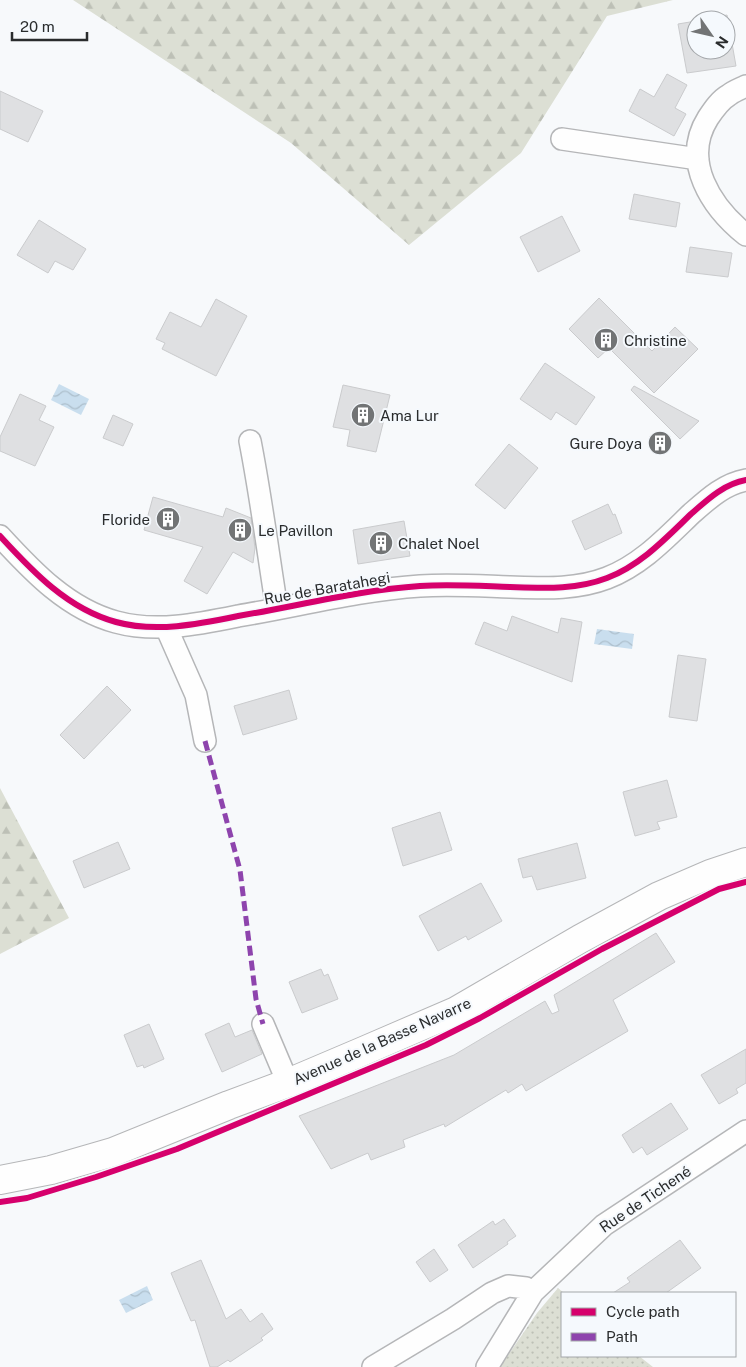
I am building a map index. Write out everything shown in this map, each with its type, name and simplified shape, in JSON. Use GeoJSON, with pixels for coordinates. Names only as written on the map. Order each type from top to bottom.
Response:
{"type":"FeatureCollection","features":[{"type":"Feature","properties":{"kind":"street"},"geometry":{"type":"LineString","coordinates":[[746,86],[727,96],[715,108],[702,128],[697,147],[701,178],[712,198],[722,213],[746,235]]}},
{"type":"Feature","properties":{"kind":"street"},"geometry":{"type":"LineString","coordinates":[[562,139],[698,160]]}},
{"type":"Feature","properties":{"kind":"street"},"geometry":{"type":"LineString","coordinates":[[250,441],[277,609]]}},
{"type":"Feature","properties":{"kind":"street","name":"Rue de Baratahegi"},"geometry":{"type":"LineString","coordinates":[[0,536],[32,570],[74,604],[97,616],[118,623],[166,627],[277,609],[375,590],[453,585],[564,588],[600,580],[628,568],[646,556],[712,495],[728,486],[746,480]]}},
{"type":"Feature","properties":{"kind":"street"},"geometry":{"type":"LineString","coordinates":[[166,627],[196,695],[205,741]]}},
{"type":"Feature","properties":{"kind":"street","name":"Avenue de la Basse Navarre"},"geometry":{"type":"LineString","coordinates":[[0,1180],[52,1170],[113,1152],[288,1083],[456,1011],[580,939],[659,896],[710,874],[746,862]]}},
{"type":"Feature","properties":{"kind":"street"},"geometry":{"type":"LineString","coordinates":[[263,1024],[288,1083]]}},
{"type":"Feature","properties":{"kind":"street","name":"Rue de Tichené"},"geometry":{"type":"LineString","coordinates":[[487,1367],[533,1292],[604,1225],[746,1131]]}},
{"type":"Feature","properties":{"kind":"street"},"geometry":{"type":"LineString","coordinates":[[373,1367],[492,1293],[508,1286],[526,1288],[533,1292]]}},
{"type":"Feature","properties":{"kind":"green space"},"geometry":{"type":"Polygon","coordinates":[[[73,0],[673,0],[607,16],[521,153],[409,245],[291,143],[73,0]]]}},
{"type":"Feature","properties":{"kind":"green space"},"geometry":{"type":"Polygon","coordinates":[[[0,788],[69,918],[0,954],[0,788]]]}},
{"type":"Feature","properties":{"kind":"green space"},"geometry":{"type":"Polygon","coordinates":[[[558,1288],[563,1292],[561,1292],[561,1357],[640,1357],[653,1367],[500,1367],[537,1313],[558,1288]]]}},
{"type":"Feature","properties":{"kind":"water"},"geometry":{"type":"Polygon","coordinates":[[[59,384],[89,399],[81,415],[51,400],[59,384]]]}},
{"type":"Feature","properties":{"kind":"water"},"geometry":{"type":"Polygon","coordinates":[[[597,629],[634,634],[632,649],[594,644],[597,629]]]}},
{"type":"Feature","properties":{"kind":"water"},"geometry":{"type":"Polygon","coordinates":[[[147,1286],[153,1300],[126,1313],[119,1300],[147,1286]]]}},
{"type":"Feature","properties":{"kind":"building"},"geometry":{"type":"Polygon","coordinates":[[[686,23],[686,60],[735,60],[736,66],[687,73],[678,24],[686,23]]]}},
{"type":"Feature","properties":{"kind":"building"},"geometry":{"type":"Polygon","coordinates":[[[667,74],[687,85],[675,108],[686,114],[674,136],[629,111],[640,89],[654,97],[667,74]]]}},
{"type":"Feature","properties":{"kind":"building"},"geometry":{"type":"Polygon","coordinates":[[[0,91],[43,111],[28,142],[0,129],[0,91]]]}},
{"type":"Feature","properties":{"kind":"building"},"geometry":{"type":"Polygon","coordinates":[[[634,194],[680,203],[676,227],[629,219],[634,194]]]}},
{"type":"Feature","properties":{"kind":"building"},"geometry":{"type":"Polygon","coordinates":[[[562,216],[580,251],[538,272],[520,237],[562,216]]]}},
{"type":"Feature","properties":{"kind":"building"},"geometry":{"type":"Polygon","coordinates":[[[39,220],[86,249],[73,270],[55,261],[48,273],[17,255],[39,220]]]}},
{"type":"Feature","properties":{"kind":"building"},"geometry":{"type":"Polygon","coordinates":[[[690,247],[732,253],[728,277],[686,272],[690,247]]]}},
{"type":"Feature","properties":{"kind":"building","name":"Christine"},"geometry":{"type":"Polygon","coordinates":[[[599,298],[652,351],[675,327],[698,349],[654,393],[609,348],[598,358],[569,329],[599,298]]]}},
{"type":"Feature","properties":{"kind":"building"},"geometry":{"type":"Polygon","coordinates":[[[216,299],[247,316],[216,376],[162,349],[165,343],[156,339],[170,312],[201,327],[216,299]]]}},
{"type":"Feature","properties":{"kind":"building"},"geometry":{"type":"Polygon","coordinates":[[[545,363],[595,397],[576,425],[556,412],[551,420],[520,399],[545,363]]]}},
{"type":"Feature","properties":{"kind":"building"},"geometry":{"type":"Polygon","coordinates":[[[343,385],[390,395],[376,452],[347,446],[350,430],[333,427],[343,385]]]}},
{"type":"Feature","properties":{"kind":"building"},"geometry":{"type":"Polygon","coordinates":[[[634,386],[699,421],[680,439],[631,390],[634,386]]]}},
{"type":"Feature","properties":{"kind":"building"},"geometry":{"type":"Polygon","coordinates":[[[20,394],[46,406],[39,420],[54,427],[35,466],[0,451],[0,437],[20,394]]]}},
{"type":"Feature","properties":{"kind":"building"},"geometry":{"type":"Polygon","coordinates":[[[113,415],[133,424],[123,446],[103,438],[113,415]]]}},
{"type":"Feature","properties":{"kind":"building"},"geometry":{"type":"Polygon","coordinates":[[[509,444],[538,468],[505,509],[475,485],[509,444]]]}},
{"type":"Feature","properties":{"kind":"building"},"geometry":{"type":"Polygon","coordinates":[[[153,497],[223,517],[226,508],[251,518],[255,548],[253,563],[233,552],[207,594],[184,581],[203,547],[144,530],[153,497]]]}},
{"type":"Feature","properties":{"kind":"building"},"geometry":{"type":"Polygon","coordinates":[[[608,504],[613,515],[615,514],[622,533],[585,550],[572,521],[608,504]]]}},
{"type":"Feature","properties":{"kind":"building","name":"Chalet Noel"},"geometry":{"type":"Polygon","coordinates":[[[404,521],[410,556],[358,564],[353,530],[404,521]]]}},
{"type":"Feature","properties":{"kind":"building"},"geometry":{"type":"Polygon","coordinates":[[[512,616],[558,633],[561,618],[582,622],[572,682],[475,644],[484,622],[507,631],[512,616]]]}},
{"type":"Feature","properties":{"kind":"building"},"geometry":{"type":"Polygon","coordinates":[[[678,655],[706,659],[697,721],[669,717],[678,655]]]}},
{"type":"Feature","properties":{"kind":"building"},"geometry":{"type":"Polygon","coordinates":[[[107,686],[131,710],[84,759],[60,735],[107,686]]]}},
{"type":"Feature","properties":{"kind":"building"},"geometry":{"type":"Polygon","coordinates":[[[289,690],[297,719],[243,735],[234,706],[289,690]]]}},
{"type":"Feature","properties":{"kind":"building"},"geometry":{"type":"Polygon","coordinates":[[[667,780],[677,817],[657,822],[660,829],[635,836],[623,792],[667,780]]]}},
{"type":"Feature","properties":{"kind":"building"},"geometry":{"type":"Polygon","coordinates":[[[440,812],[452,850],[403,866],[392,828],[440,812]]]}},
{"type":"Feature","properties":{"kind":"building"},"geometry":{"type":"Polygon","coordinates":[[[118,842],[130,869],[84,888],[73,861],[118,842]]]}},
{"type":"Feature","properties":{"kind":"building"},"geometry":{"type":"Polygon","coordinates":[[[577,843],[586,878],[537,890],[532,876],[523,878],[518,859],[577,843]]]}},
{"type":"Feature","properties":{"kind":"building"},"geometry":{"type":"Polygon","coordinates":[[[481,883],[502,921],[468,940],[466,936],[438,951],[419,916],[481,883]]]}},
{"type":"Feature","properties":{"kind":"building"},"geometry":{"type":"Polygon","coordinates":[[[656,933],[675,962],[613,1000],[628,1031],[526,1091],[522,1084],[508,1093],[506,1090],[445,1127],[444,1124],[403,1140],[405,1147],[371,1160],[368,1153],[331,1169],[299,1116],[454,1055],[545,1001],[552,1014],[559,1011],[554,995],[656,933]]]}},
{"type":"Feature","properties":{"kind":"building"},"geometry":{"type":"Polygon","coordinates":[[[321,969],[324,976],[328,974],[338,999],[302,1013],[289,982],[321,969]]]}},
{"type":"Feature","properties":{"kind":"building"},"geometry":{"type":"Polygon","coordinates":[[[229,1023],[235,1037],[252,1030],[262,1054],[222,1072],[205,1034],[229,1023]]]}},
{"type":"Feature","properties":{"kind":"building"},"geometry":{"type":"Polygon","coordinates":[[[149,1024],[164,1059],[144,1068],[143,1065],[137,1067],[124,1035],[149,1024]]]}},
{"type":"Feature","properties":{"kind":"building"},"geometry":{"type":"Polygon","coordinates":[[[746,1049],[746,1083],[736,1089],[738,1093],[719,1104],[701,1075],[746,1049]]]}},
{"type":"Feature","properties":{"kind":"building"},"geometry":{"type":"Polygon","coordinates":[[[671,1103],[688,1129],[647,1155],[642,1147],[633,1153],[622,1135],[671,1103]]]}},
{"type":"Feature","properties":{"kind":"building"},"geometry":{"type":"Polygon","coordinates":[[[504,1219],[516,1236],[507,1242],[508,1244],[473,1268],[458,1245],[493,1221],[495,1225],[504,1219]]]}},
{"type":"Feature","properties":{"kind":"building"},"geometry":{"type":"Polygon","coordinates":[[[680,1240],[701,1268],[667,1292],[615,1292],[630,1282],[627,1278],[680,1240]]]}},
{"type":"Feature","properties":{"kind":"building"},"geometry":{"type":"Polygon","coordinates":[[[434,1249],[448,1270],[430,1282],[416,1262],[434,1249]]]}},
{"type":"Feature","properties":{"kind":"building"},"geometry":{"type":"Polygon","coordinates":[[[201,1260],[226,1319],[241,1309],[250,1322],[262,1313],[273,1329],[261,1338],[263,1340],[230,1362],[228,1360],[217,1367],[210,1367],[195,1320],[191,1321],[171,1273],[201,1260]]]}},
{"type":"Feature","properties":{"kind":"marked path"},"geometry":{"type":"LineString","coordinates":[[205,741],[240,870],[256,999],[263,1024]]}},
{"type":"Feature","properties":{"kind":"cycle path"},"geometry":{"type":"LineString","coordinates":[[0,536],[52,588],[82,608],[116,622],[131,625],[146,627],[177,626],[397,588],[442,585],[547,588],[595,582],[619,573],[631,566],[652,550],[710,498],[723,489],[746,480]]}},
{"type":"Feature","properties":{"kind":"cycle path"},"geometry":{"type":"LineString","coordinates":[[0,1202],[27,1198],[177,1149],[426,1045],[480,1018],[602,949],[719,889],[746,882]]}},
{"type":"Feature","properties":{"kind":"place","name":"Christine"},"geometry":{"type":"Point","coordinates":[606,340]}},
{"type":"Feature","properties":{"kind":"place","name":"Ama Lur"},"geometry":{"type":"Point","coordinates":[363,415]}},
{"type":"Feature","properties":{"kind":"place","name":"Gure Doya"},"geometry":{"type":"Point","coordinates":[660,443]}},
{"type":"Feature","properties":{"kind":"place","name":"Floride"},"geometry":{"type":"Point","coordinates":[168,519]}},
{"type":"Feature","properties":{"kind":"place","name":"Le Pavillon"},"geometry":{"type":"Point","coordinates":[240,530]}},
{"type":"Feature","properties":{"kind":"place","name":"Chalet Noel"},"geometry":{"type":"Point","coordinates":[381,543]}}]}
